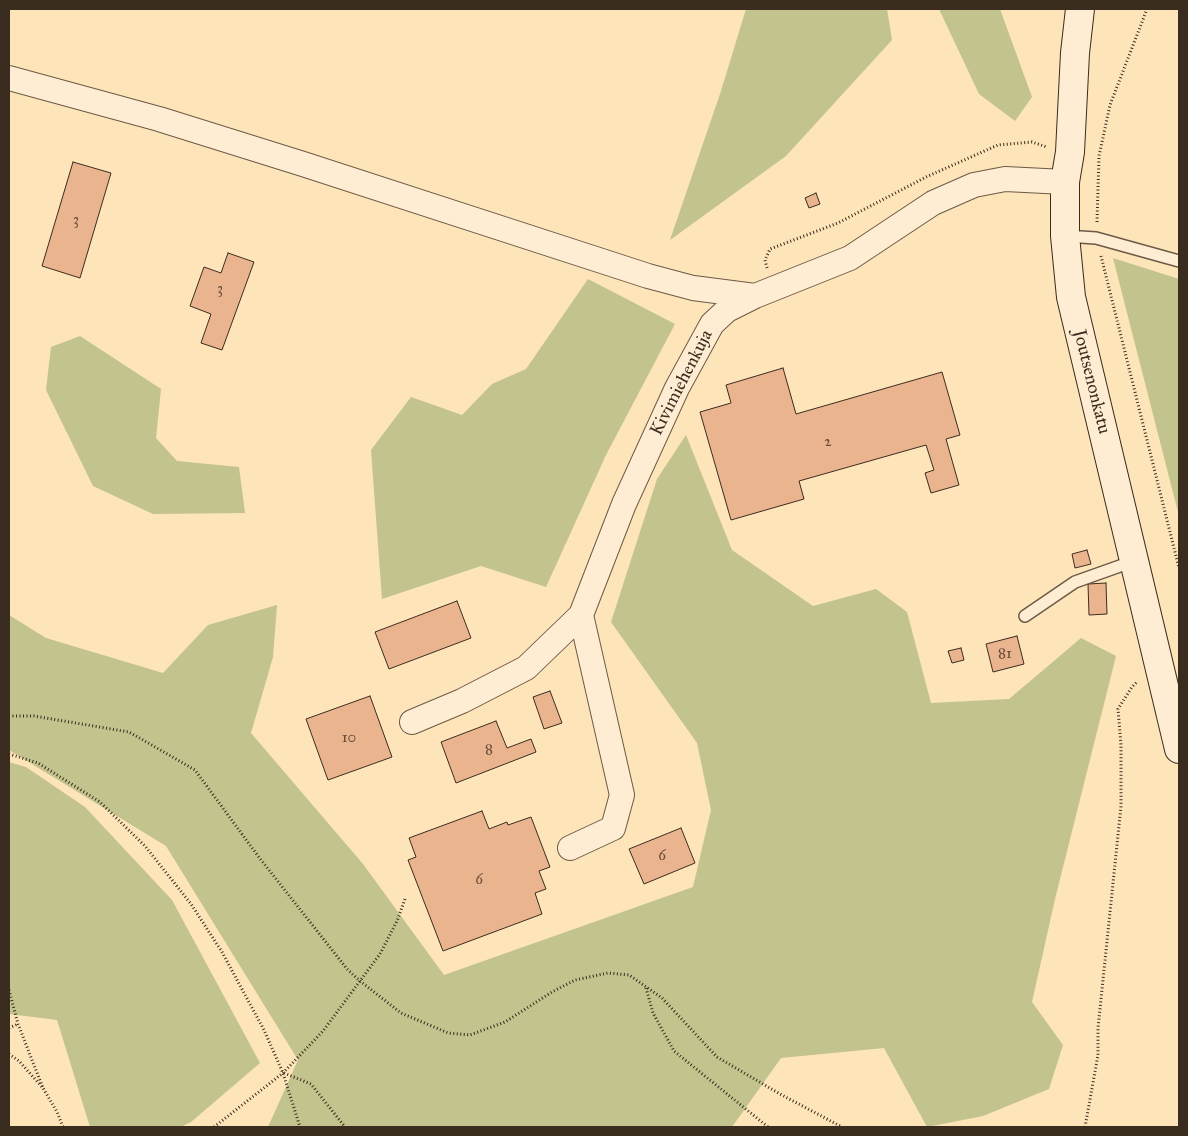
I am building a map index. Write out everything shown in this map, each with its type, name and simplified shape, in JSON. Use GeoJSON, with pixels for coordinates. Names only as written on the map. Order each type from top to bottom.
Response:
{"type":"FeatureCollection","features":[{"type":"Feature","properties":{"kind":"main road","name":"Joutsenonkatu"},"geometry":{"type":"LineString","coordinates":[[1080,9],[1075,53],[1070,152],[1066,182],[1065,236],[1071,297],[1179,748]]}},
{"type":"Feature","properties":{"kind":"street"},"geometry":{"type":"LineString","coordinates":[[9,78],[159,119],[648,276],[693,288],[763,293]]}},
{"type":"Feature","properties":{"kind":"street","name":"Kivimiehenkuja"},"geometry":{"type":"LineString","coordinates":[[412,722],[462,701],[526,668],[581,615],[624,504],[677,388],[712,324],[727,310],[763,293],[850,258],[933,203],[974,185],[1005,179],[1066,182]]}},
{"type":"Feature","properties":{"kind":"street"},"geometry":{"type":"LineString","coordinates":[[570,848],[613,828],[622,795],[581,615]]}},
{"type":"Feature","properties":{"kind":"lane"},"geometry":{"type":"LineString","coordinates":[[1065,236],[1096,238],[1179,261]]}},
{"type":"Feature","properties":{"kind":"lane"},"geometry":{"type":"LineString","coordinates":[[1025,616],[1075,582],[1134,561]]}},
{"type":"Feature","properties":{"kind":"path"},"geometry":{"type":"LineString","coordinates":[[1147,9],[1110,105],[1099,156],[1096,238],[1179,568]]}},
{"type":"Feature","properties":{"kind":"path"},"geometry":{"type":"LineString","coordinates":[[763,293],[765,260],[770,249],[838,223],[926,177],[998,145],[1032,142],[1055,150]]}},
{"type":"Feature","properties":{"kind":"path"},"geometry":{"type":"LineString","coordinates":[[1085,1127],[1098,1055],[1098,1028],[1120,806],[1121,745],[1118,709],[1132,686],[1159,663]]}},
{"type":"Feature","properties":{"kind":"path"},"geometry":{"type":"LineString","coordinates":[[9,716],[34,716],[129,732],[195,770],[258,856],[348,969],[360,981],[401,1013],[448,1033],[470,1035],[505,1022],[552,992],[575,980],[608,973],[629,975],[662,998],[717,1057],[780,1094],[842,1127]]}},
{"type":"Feature","properties":{"kind":"path"},"geometry":{"type":"LineString","coordinates":[[9,754],[38,763],[100,802],[145,846],[191,904],[222,952],[264,1030],[283,1073],[300,1127]]}},
{"type":"Feature","properties":{"kind":"path"},"geometry":{"type":"LineString","coordinates":[[214,1127],[283,1073],[323,1031],[380,954],[397,921],[405,899]]}},
{"type":"Feature","properties":{"kind":"path"},"geometry":{"type":"LineString","coordinates":[[646,987],[653,1013],[674,1051],[768,1127]]}},
{"type":"Feature","properties":{"kind":"path"},"geometry":{"type":"LineString","coordinates":[[9,990],[18,1024],[42,1088]]}},
{"type":"Feature","properties":{"kind":"path"},"geometry":{"type":"LineString","coordinates":[[9,1028],[18,1024]]}},
{"type":"Feature","properties":{"kind":"path"},"geometry":{"type":"LineString","coordinates":[[9,1054],[19,1061],[42,1088],[57,1112],[63,1127]]}},
{"type":"Feature","properties":{"kind":"path"},"geometry":{"type":"LineString","coordinates":[[283,1073],[311,1084],[345,1127]]}},
{"type":"Feature","properties":{"kind":"green space"},"geometry":{"type":"Polygon","coordinates":[[[746,9],[887,9],[892,40],[786,156],[670,240],[721,91],[746,9]]]}},
{"type":"Feature","properties":{"kind":"green space"},"geometry":{"type":"Polygon","coordinates":[[[939,9],[1000,9],[1032,97],[1015,121],[979,94],[939,9]]]}},
{"type":"Feature","properties":{"kind":"green space"},"geometry":{"type":"Polygon","coordinates":[[[1113,258],[1179,279],[1179,516],[1113,258]]]}},
{"type":"Feature","properties":{"kind":"green space"},"geometry":{"type":"Polygon","coordinates":[[[588,279],[675,324],[606,455],[546,587],[481,566],[382,599],[371,450],[411,397],[462,415],[492,384],[526,369],[588,279]]]}},
{"type":"Feature","properties":{"kind":"green space"},"geometry":{"type":"Polygon","coordinates":[[[80,336],[161,389],[156,438],[177,461],[239,467],[245,513],[153,514],[93,486],[46,390],[51,347],[80,336]]]}},
{"type":"Feature","properties":{"kind":"green space"},"geometry":{"type":"Polygon","coordinates":[[[686,435],[732,550],[813,606],[876,589],[907,612],[931,703],[1009,699],[1081,638],[1116,656],[1055,899],[1032,1002],[1063,1045],[1049,1089],[983,1116],[927,1127],[884,1048],[781,1058],[732,1127],[268,1127],[298,1060],[166,846],[9,750],[9,615],[46,638],[163,673],[208,625],[277,605],[273,657],[251,733],[363,864],[444,975],[693,887],[711,810],[697,743],[611,622],[657,479],[686,435]]]}},
{"type":"Feature","properties":{"kind":"green space"},"geometry":{"type":"Polygon","coordinates":[[[9,762],[26,767],[85,807],[172,900],[260,1063],[191,1122],[181,1127],[90,1127],[57,1020],[9,1014],[9,762]]]}},
{"type":"Feature","properties":{"kind":"building"},"geometry":{"type":"Polygon","coordinates":[[[73,162],[111,173],[80,278],[42,266],[73,162]]]}},
{"type":"Feature","properties":{"kind":"building"},"geometry":{"type":"Polygon","coordinates":[[[816,193],[820,204],[809,208],[805,198],[816,193]]]}},
{"type":"Feature","properties":{"kind":"building"},"geometry":{"type":"Polygon","coordinates":[[[228,253],[254,262],[222,350],[201,343],[211,314],[190,306],[204,267],[221,273],[228,253]]]}},
{"type":"Feature","properties":{"kind":"building"},"geometry":{"type":"Polygon","coordinates":[[[783,368],[796,414],[942,372],[960,435],[946,439],[959,485],[931,493],[925,473],[934,470],[926,445],[799,481],[804,499],[731,520],[700,412],[731,403],[726,385],[783,368]]]}},
{"type":"Feature","properties":{"kind":"building"},"geometry":{"type":"Polygon","coordinates":[[[1087,550],[1091,564],[1075,568],[1072,554],[1087,550]]]}},
{"type":"Feature","properties":{"kind":"building"},"geometry":{"type":"Polygon","coordinates":[[[1106,583],[1107,614],[1089,615],[1088,584],[1106,583]]]}},
{"type":"Feature","properties":{"kind":"building"},"geometry":{"type":"Polygon","coordinates":[[[457,601],[471,638],[389,669],[375,632],[457,601]]]}},
{"type":"Feature","properties":{"kind":"building"},"geometry":{"type":"Polygon","coordinates":[[[1017,636],[1024,664],[993,672],[986,644],[1017,636]]]}},
{"type":"Feature","properties":{"kind":"building"},"geometry":{"type":"Polygon","coordinates":[[[961,648],[964,660],[952,663],[948,651],[961,648]]]}},
{"type":"Feature","properties":{"kind":"building"},"geometry":{"type":"Polygon","coordinates":[[[550,691],[562,723],[544,729],[533,697],[550,691]]]}},
{"type":"Feature","properties":{"kind":"building"},"geometry":{"type":"Polygon","coordinates":[[[370,696],[392,757],[328,780],[306,719],[370,696]]]}},
{"type":"Feature","properties":{"kind":"building"},"geometry":{"type":"Polygon","coordinates":[[[496,721],[507,748],[531,739],[536,752],[456,783],[441,742],[496,721]]]}},
{"type":"Feature","properties":{"kind":"building"},"geometry":{"type":"Polygon","coordinates":[[[482,811],[489,829],[507,822],[508,825],[531,817],[550,867],[539,871],[546,889],[535,893],[542,914],[443,951],[408,860],[416,857],[409,838],[482,811]]]}},
{"type":"Feature","properties":{"kind":"building"},"geometry":{"type":"Polygon","coordinates":[[[681,828],[695,863],[644,884],[629,849],[681,828]]]}}]}
